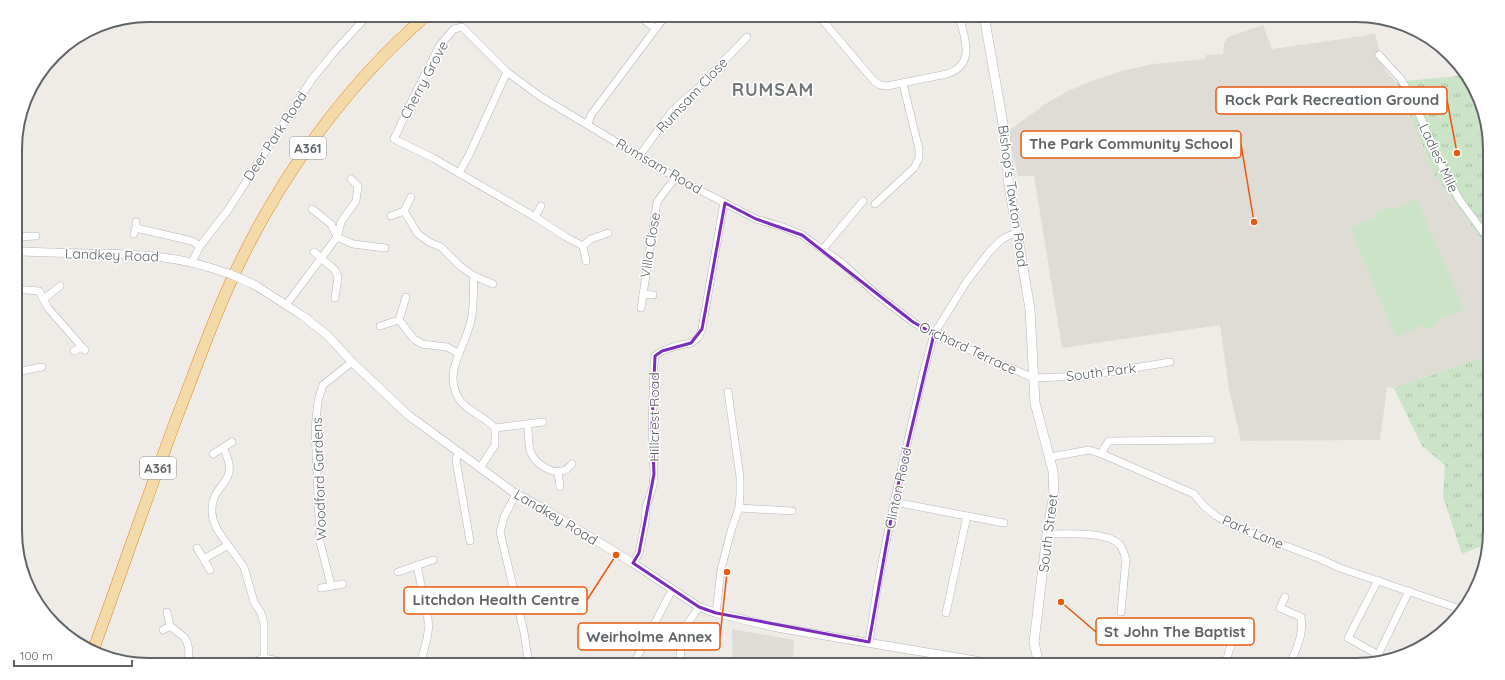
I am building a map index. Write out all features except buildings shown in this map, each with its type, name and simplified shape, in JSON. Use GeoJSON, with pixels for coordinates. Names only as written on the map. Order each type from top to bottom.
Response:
{"type":"FeatureCollection","features":[{"type":"Feature","properties":{"kind":"highway","name":"A361"},"geometry":{"type":"LineString","coordinates":[[95,645],[148,494],[206,341],[228,287],[258,227],[317,134],[355,87],[390,50],[420,22]]}},
{"type":"Feature","properties":{"kind":"main road","name":"Bishop's Tawton Road"},"geometry":{"type":"LineString","coordinates":[[985,22],[1007,147],[1008,178],[1030,309],[1033,378]]}},
{"type":"Feature","properties":{"kind":"main road","name":"South Street"},"geometry":{"type":"LineString","coordinates":[[1033,378],[1035,403],[1053,471],[1054,495],[1047,534],[1034,642],[1037,658]]}},
{"type":"Feature","properties":{"kind":"street","name":"Deer Park Road"},"geometry":{"type":"LineString","coordinates":[[192,262],[200,246],[228,210],[312,79],[362,22]]}},
{"type":"Feature","properties":{"kind":"street"},"geometry":{"type":"LineString","coordinates":[[646,22],[656,29]]}},
{"type":"Feature","properties":{"kind":"street"},"geometry":{"type":"LineString","coordinates":[[588,124],[591,116],[661,22]]}},
{"type":"Feature","properties":{"kind":"street"},"geometry":{"type":"LineString","coordinates":[[824,22],[874,81],[880,85],[887,86],[948,74],[961,67],[966,59],[967,50],[961,22]]}},
{"type":"Feature","properties":{"kind":"street","name":"Rumsam Road"},"geometry":{"type":"LineString","coordinates":[[462,27],[507,72],[541,97],[676,178],[756,219],[783,226],[802,235],[823,249],[867,287]]}},
{"type":"Feature","properties":{"kind":"street","name":"Cherry Grove"},"geometry":{"type":"LineString","coordinates":[[459,173],[433,158],[394,139],[440,45],[454,29],[462,27]]}},
{"type":"Feature","properties":{"kind":"street","name":"Rumsam Close"},"geometry":{"type":"LineString","coordinates":[[640,156],[672,111],[697,89],[747,37]]}},
{"type":"Feature","properties":{"kind":"street","name":"Ladies' Mile"},"geometry":{"type":"LineString","coordinates":[[1379,55],[1401,79],[1412,98],[1458,199],[1483,232]]}},
{"type":"Feature","properties":{"kind":"street"},"geometry":{"type":"LineString","coordinates":[[507,72],[469,156],[459,173],[583,246]]}},
{"type":"Feature","properties":{"kind":"street"},"geometry":{"type":"LineString","coordinates":[[875,204],[914,168],[919,158],[919,149],[903,84]]}},
{"type":"Feature","properties":{"kind":"street","name":"Villa Close"},"geometry":{"type":"LineString","coordinates":[[641,308],[657,202],[676,178]]}},
{"type":"Feature","properties":{"kind":"street"},"geometry":{"type":"LineString","coordinates":[[286,305],[337,237],[341,222],[356,201],[358,186],[351,179]]}},
{"type":"Feature","properties":{"kind":"street"},"geometry":{"type":"LineString","coordinates":[[391,216],[404,211],[411,197]]}},
{"type":"Feature","properties":{"kind":"street"},"geometry":{"type":"LineString","coordinates":[[823,249],[863,201]]}},
{"type":"Feature","properties":{"kind":"street","name":"Hillcrest Road"},"geometry":{"type":"LineString","coordinates":[[633,563],[639,553],[646,507],[653,486],[652,425],[655,356],[662,351],[691,342],[698,338],[702,329],[725,203]]}},
{"type":"Feature","properties":{"kind":"street"},"geometry":{"type":"LineString","coordinates":[[535,217],[540,206]]}},
{"type":"Feature","properties":{"kind":"street"},"geometry":{"type":"LineString","coordinates":[[312,208],[331,224],[337,237],[353,244],[384,248]]}},
{"type":"Feature","properties":{"kind":"street"},"geometry":{"type":"LineString","coordinates":[[404,211],[418,234],[429,242],[441,247],[460,266],[474,276],[493,284]]}},
{"type":"Feature","properties":{"kind":"street"},"geometry":{"type":"LineString","coordinates":[[135,228],[192,241],[200,246]]}},
{"type":"Feature","properties":{"kind":"street"},"geometry":{"type":"LineString","coordinates":[[583,246],[591,239],[608,233]]}},
{"type":"Feature","properties":{"kind":"street","name":"Clinton Road"},"geometry":{"type":"LineString","coordinates":[[869,642],[878,583],[894,502],[923,374],[934,334],[967,281],[990,251],[1001,240],[1008,236],[1017,234]]}},
{"type":"Feature","properties":{"kind":"street"},"geometry":{"type":"LineString","coordinates":[[22,237],[36,236]]}},
{"type":"Feature","properties":{"kind":"street"},"geometry":{"type":"LineString","coordinates":[[583,246],[586,261]]}},
{"type":"Feature","properties":{"kind":"street","name":"Landkey Road"},"geometry":{"type":"LineString","coordinates":[[22,251],[43,253],[125,253],[162,257],[192,262],[230,274],[255,285],[303,316],[327,335],[352,362],[408,415],[516,494],[541,507],[633,563],[699,607],[742,620],[962,658]]}},
{"type":"Feature","properties":{"kind":"street"},"geometry":{"type":"LineString","coordinates":[[314,252],[335,270],[338,277],[335,298]]}},
{"type":"Feature","properties":{"kind":"street"},"geometry":{"type":"LineString","coordinates":[[474,276],[472,316],[468,335],[458,353],[453,370],[453,383],[458,397],[468,408],[490,422],[495,428],[495,445],[480,468]]}},
{"type":"Feature","properties":{"kind":"street"},"geometry":{"type":"LineString","coordinates":[[44,299],[60,286]]}},
{"type":"Feature","properties":{"kind":"street","name":"Orchard Terrace"},"geometry":{"type":"LineString","coordinates":[[867,287],[913,322],[934,334],[1033,378]]}},
{"type":"Feature","properties":{"kind":"street"},"geometry":{"type":"LineString","coordinates":[[22,289],[36,289],[40,291],[48,308],[83,348],[74,352]]}},
{"type":"Feature","properties":{"kind":"street","name":"Villa Close"},"geometry":{"type":"LineString","coordinates":[[643,294],[653,295]]}},
{"type":"Feature","properties":{"kind":"street"},"geometry":{"type":"LineString","coordinates":[[399,320],[406,296]]}},
{"type":"Feature","properties":{"kind":"street"},"geometry":{"type":"LineString","coordinates":[[399,320],[414,338],[422,344],[447,347],[458,353]]}},
{"type":"Feature","properties":{"kind":"street"},"geometry":{"type":"LineString","coordinates":[[380,326],[399,320]]}},
{"type":"Feature","properties":{"kind":"street","name":"Woodford Gardens"},"geometry":{"type":"LineString","coordinates":[[331,586],[320,542],[315,429],[318,401],[323,385],[352,362]]}},
{"type":"Feature","properties":{"kind":"street","name":"South Park"},"geometry":{"type":"LineString","coordinates":[[1033,378],[1086,376],[1170,362]]}},
{"type":"Feature","properties":{"kind":"street"},"geometry":{"type":"LineString","coordinates":[[22,371],[44,366]]}},
{"type":"Feature","properties":{"kind":"street"},"geometry":{"type":"LineString","coordinates":[[716,613],[725,551],[739,508],[740,477],[728,392]]}},
{"type":"Feature","properties":{"kind":"street"},"geometry":{"type":"LineString","coordinates":[[495,428],[528,425],[542,422]]}},
{"type":"Feature","properties":{"kind":"street"},"geometry":{"type":"LineString","coordinates":[[528,425],[528,437],[532,454],[541,465],[558,472],[564,471],[572,464]]}},
{"type":"Feature","properties":{"kind":"street"},"geometry":{"type":"LineString","coordinates":[[1102,454],[1109,441],[1211,440]]}},
{"type":"Feature","properties":{"kind":"street"},"geometry":{"type":"LineString","coordinates":[[213,454],[232,442]]}},
{"type":"Feature","properties":{"kind":"street"},"geometry":{"type":"LineString","coordinates":[[223,448],[229,463],[229,471],[227,479],[216,496],[212,508],[215,527],[244,567],[254,602],[261,613],[264,624],[264,658]]}},
{"type":"Feature","properties":{"kind":"street","name":"Park Lane"},"geometry":{"type":"LineString","coordinates":[[1050,457],[1089,450],[1102,454],[1194,494],[1204,506],[1216,516],[1243,530],[1318,558],[1340,568],[1457,608]]}},
{"type":"Feature","properties":{"kind":"street"},"geometry":{"type":"LineString","coordinates":[[459,452],[456,460],[470,541]]}},
{"type":"Feature","properties":{"kind":"street"},"geometry":{"type":"LineString","coordinates":[[558,472],[560,487]]}},
{"type":"Feature","properties":{"kind":"street"},"geometry":{"type":"LineString","coordinates":[[516,494],[504,517],[500,532],[524,632],[528,658]]}},
{"type":"Feature","properties":{"kind":"street"},"geometry":{"type":"LineString","coordinates":[[894,502],[1004,523]]}},
{"type":"Feature","properties":{"kind":"street"},"geometry":{"type":"LineString","coordinates":[[739,508],[792,511]]}},
{"type":"Feature","properties":{"kind":"street"},"geometry":{"type":"LineString","coordinates":[[946,613],[967,516]]}},
{"type":"Feature","properties":{"kind":"street"},"geometry":{"type":"LineString","coordinates":[[1047,534],[1096,536],[1109,538],[1119,544],[1124,551],[1126,559],[1121,612]]}},
{"type":"Feature","properties":{"kind":"street"},"geometry":{"type":"LineString","coordinates":[[204,559],[228,545]]}},
{"type":"Feature","properties":{"kind":"street"},"geometry":{"type":"LineString","coordinates":[[197,548],[210,570]]}},
{"type":"Feature","properties":{"kind":"street"},"geometry":{"type":"LineString","coordinates":[[398,572],[433,560]]}},
{"type":"Feature","properties":{"kind":"street"},"geometry":{"type":"LineString","coordinates":[[417,565],[429,625],[422,658]]}},
{"type":"Feature","properties":{"kind":"street"},"geometry":{"type":"LineString","coordinates":[[1378,580],[1348,638],[1381,656],[1409,591]]}},
{"type":"Feature","properties":{"kind":"street"},"geometry":{"type":"LineString","coordinates":[[321,588],[343,584]]}},
{"type":"Feature","properties":{"kind":"street"},"geometry":{"type":"LineString","coordinates":[[637,658],[672,590]]}},
{"type":"Feature","properties":{"kind":"street"},"geometry":{"type":"LineString","coordinates":[[1285,597],[1280,608],[1301,617],[1302,634],[1293,658]]}},
{"type":"Feature","properties":{"kind":"street"},"geometry":{"type":"LineString","coordinates":[[680,658],[681,643],[686,626],[699,607]]}},
{"type":"Feature","properties":{"kind":"street"},"geometry":{"type":"LineString","coordinates":[[167,612],[170,626],[184,636],[187,642],[189,650],[188,658]]}},
{"type":"Feature","properties":{"kind":"street"},"geometry":{"type":"LineString","coordinates":[[1227,658],[1237,624]]}},
{"type":"Feature","properties":{"kind":"street"},"geometry":{"type":"LineString","coordinates":[[163,630],[170,626]]}},
{"type":"Feature","properties":{"kind":"highlighted area"},"geometry":{"type":"Polygon","coordinates":[[[725,203],[756,219],[802,235],[913,322],[934,334],[894,502],[869,642],[716,613],[699,607],[633,563],[639,553],[654,474],[652,425],[655,356],[662,351],[691,343],[702,329],[725,203]]]}},
{"type":"Feature","properties":{"kind":"shaded area"},"geometry":{"type":"Polygon","coordinates":[[[1263,25],[1272,49],[1375,33],[1385,70],[1396,82],[1434,174],[1483,242],[1483,357],[1394,388],[1387,387],[1380,440],[1241,441],[1229,389],[1220,325],[1062,348],[1034,176],[1018,176],[1008,131],[1047,103],[1068,91],[1092,81],[1118,72],[1153,64],[1204,59],[1206,55],[1223,54],[1224,43],[1228,37],[1263,25]]]}},
{"type":"Feature","properties":{"kind":"shaded area"},"geometry":{"type":"Polygon","coordinates":[[[732,629],[794,640],[793,658],[733,658],[732,629]]]}},
{"type":"Feature","properties":{"kind":"green space"},"geometry":{"type":"Polygon","coordinates":[[[1459,76],[1466,86],[1479,116],[1482,133],[1483,242],[1434,174],[1396,82],[1459,76]]]}},
{"type":"Feature","properties":{"kind":"green space"},"geometry":{"type":"Polygon","coordinates":[[[1474,103],[1479,116],[1482,133],[1483,167],[1474,103]]]}},
{"type":"Feature","properties":{"kind":"green space"},"geometry":{"type":"Polygon","coordinates":[[[1417,199],[1464,309],[1437,320],[1438,324],[1425,330],[1423,325],[1396,337],[1350,228],[1376,217],[1375,213],[1389,207],[1391,210],[1417,199]]]}},
{"type":"Feature","properties":{"kind":"green space"},"geometry":{"type":"Polygon","coordinates":[[[1483,357],[1482,546],[1462,554],[1443,497],[1445,465],[1422,446],[1394,388],[1483,357]]]}},
{"type":"Feature","properties":{"kind":"place","name":"Rock Park Recreation Ground"},"geometry":{"type":"Point","coordinates":[1457,153]}},
{"type":"Feature","properties":{"kind":"place","name":"The Park Community School"},"geometry":{"type":"Point","coordinates":[1254,222]}},
{"type":"Feature","properties":{"kind":"place","name":"Litchdon Health Centre"},"geometry":{"type":"Point","coordinates":[616,555]}},
{"type":"Feature","properties":{"kind":"place","name":"Weirholme Annex"},"geometry":{"type":"Point","coordinates":[727,572]}},
{"type":"Feature","properties":{"kind":"place","name":"St John The Baptist"},"geometry":{"type":"Point","coordinates":[1061,602]}},
{"type":"Feature","properties":{"kind":"district","name":"RUMSAM"},"geometry":{"type":"Point","coordinates":[773,90]}}]}
